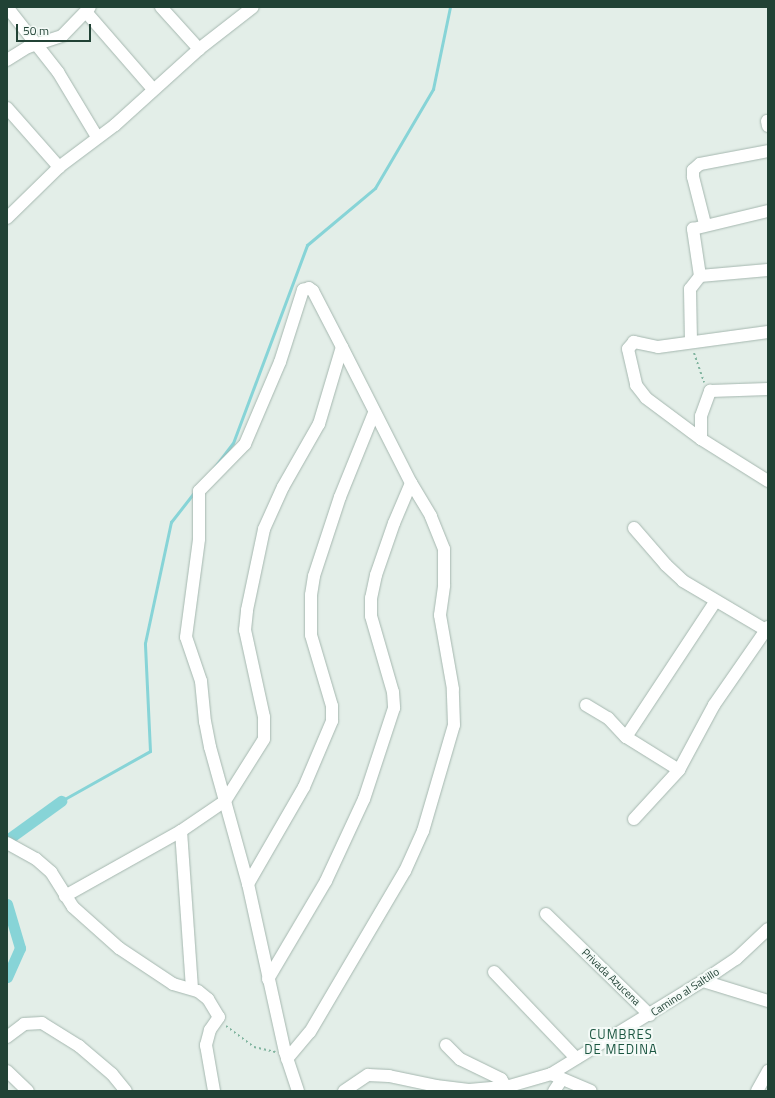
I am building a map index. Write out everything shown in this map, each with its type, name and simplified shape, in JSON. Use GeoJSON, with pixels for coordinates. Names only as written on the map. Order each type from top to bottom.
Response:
{"type":"FeatureCollection","features":[{"type":"Feature","properties":{"kind":"street"},"geometry":{"type":"LineString","coordinates":[[7,7],[35,45],[58,72],[97,137]]}},
{"type":"Feature","properties":{"kind":"street"},"geometry":{"type":"LineString","coordinates":[[161,7],[199,49]]}},
{"type":"Feature","properties":{"kind":"street"},"geometry":{"type":"LineString","coordinates":[[7,218],[59,167],[133,110],[153,89],[246,9]]}},
{"type":"Feature","properties":{"kind":"street"},"geometry":{"type":"LineString","coordinates":[[7,60],[22,50],[62,36],[88,10],[153,89]]}},
{"type":"Feature","properties":{"kind":"street"},"geometry":{"type":"LineString","coordinates":[[7,108],[59,167]]}},
{"type":"Feature","properties":{"kind":"street"},"geometry":{"type":"LineString","coordinates":[[705,224],[693,177],[693,170],[700,164],[768,151]]}},
{"type":"Feature","properties":{"kind":"street"},"geometry":{"type":"LineString","coordinates":[[700,276],[691,231],[695,227],[768,211]]}},
{"type":"Feature","properties":{"kind":"street"},"geometry":{"type":"LineString","coordinates":[[691,342],[690,289],[700,276],[768,270]]}},
{"type":"Feature","properties":{"kind":"street"},"geometry":{"type":"LineString","coordinates":[[286,1056],[310,1032],[405,871],[423,831],[454,725],[453,690],[440,615],[444,585],[444,549],[431,516],[374,413],[313,291],[309,288],[302,290],[280,362],[245,444],[202,486],[198,497],[199,539],[186,637],[201,681],[204,722],[248,884],[286,1056],[298,1091]]}},
{"type":"Feature","properties":{"kind":"street"},"geometry":{"type":"LineString","coordinates":[[768,332],[658,347],[634,342],[628,348],[640,391],[701,439],[768,481]]}},
{"type":"Feature","properties":{"kind":"street"},"geometry":{"type":"LineString","coordinates":[[66,896],[181,831],[225,801],[264,739],[264,717],[245,630],[264,529],[283,487],[319,424],[342,347]]}},
{"type":"Feature","properties":{"kind":"street"},"geometry":{"type":"LineString","coordinates":[[701,439],[701,416],[710,391],[768,389]]}},
{"type":"Feature","properties":{"kind":"street"},"geometry":{"type":"LineString","coordinates":[[248,884],[304,787],[332,721],[332,706],[311,636],[311,595],[314,576],[340,497],[374,413]]}},
{"type":"Feature","properties":{"kind":"street"},"geometry":{"type":"LineString","coordinates":[[268,979],[326,881],[364,799],[393,719],[393,692],[371,616],[372,598],[376,575],[394,522],[411,482]]}},
{"type":"Feature","properties":{"kind":"street"},"geometry":{"type":"LineString","coordinates":[[634,528],[666,566],[714,602],[767,629],[714,705],[679,770],[634,818]]}},
{"type":"Feature","properties":{"kind":"street"},"geometry":{"type":"LineString","coordinates":[[626,737],[714,602]]}},
{"type":"Feature","properties":{"kind":"street"},"geometry":{"type":"LineString","coordinates":[[586,705],[608,718],[626,737],[679,770]]}},
{"type":"Feature","properties":{"kind":"street"},"geometry":{"type":"LineString","coordinates":[[181,831],[192,989]]}},
{"type":"Feature","properties":{"kind":"street"},"geometry":{"type":"LineString","coordinates":[[7,843],[36,859],[51,872],[73,907],[119,948],[173,984],[203,993],[219,1017],[210,1030],[206,1045],[214,1091]]}},
{"type":"Feature","properties":{"kind":"street","name":"Privada Azucena"},"geometry":{"type":"LineString","coordinates":[[546,914],[650,1015]]}},
{"type":"Feature","properties":{"kind":"street","name":"Camino al Saltillo"},"geometry":{"type":"LineString","coordinates":[[344,1091],[368,1075],[389,1076],[436,1086],[469,1090],[506,1087],[556,1077],[576,1058],[650,1015],[703,982],[736,959],[768,929]]}},
{"type":"Feature","properties":{"kind":"street"},"geometry":{"type":"LineString","coordinates":[[494,972],[576,1058]]}},
{"type":"Feature","properties":{"kind":"street"},"geometry":{"type":"LineString","coordinates":[[703,982],[768,1002]]}},
{"type":"Feature","properties":{"kind":"street"},"geometry":{"type":"LineString","coordinates":[[7,1037],[24,1024],[42,1023],[79,1046],[112,1074],[126,1091]]}},
{"type":"Feature","properties":{"kind":"street"},"geometry":{"type":"LineString","coordinates":[[446,1045],[460,1059],[501,1079],[506,1087]]}},
{"type":"Feature","properties":{"kind":"street"},"geometry":{"type":"LineString","coordinates":[[7,1071],[28,1091]]}},
{"type":"Feature","properties":{"kind":"street"},"geometry":{"type":"LineString","coordinates":[[756,1091],[768,1071]]}},
{"type":"Feature","properties":{"kind":"street"},"geometry":{"type":"LineString","coordinates":[[554,1091],[556,1077],[591,1091]]}},
{"type":"Feature","properties":{"kind":"path"},"geometry":{"type":"LineString","coordinates":[[691,342],[700,373],[710,391]]}},
{"type":"Feature","properties":{"kind":"path"},"geometry":{"type":"LineString","coordinates":[[219,1017],[228,1029],[254,1047],[286,1056]]}},
{"type":"Feature","properties":{"kind":"waterway"},"geometry":{"type":"LineString","coordinates":[[214,468],[233,443],[307,245],[375,188],[433,89],[450,7]]}},
{"type":"Feature","properties":{"kind":"waterway"},"geometry":{"type":"LineString","coordinates":[[61,801],[150,751],[145,643],[171,522],[195,491]]}},
{"type":"Feature","properties":{"kind":"waterway"},"geometry":{"type":"LineString","coordinates":[[7,840],[61,801]]}},
{"type":"Feature","properties":{"kind":"waterway"},"geometry":{"type":"LineString","coordinates":[[7,904],[20,948],[7,977]]}},
{"type":"Feature","properties":{"kind":"district","name":"CUMBRES DE MEDINA"},"geometry":{"type":"Point","coordinates":[621,1042]}}]}
